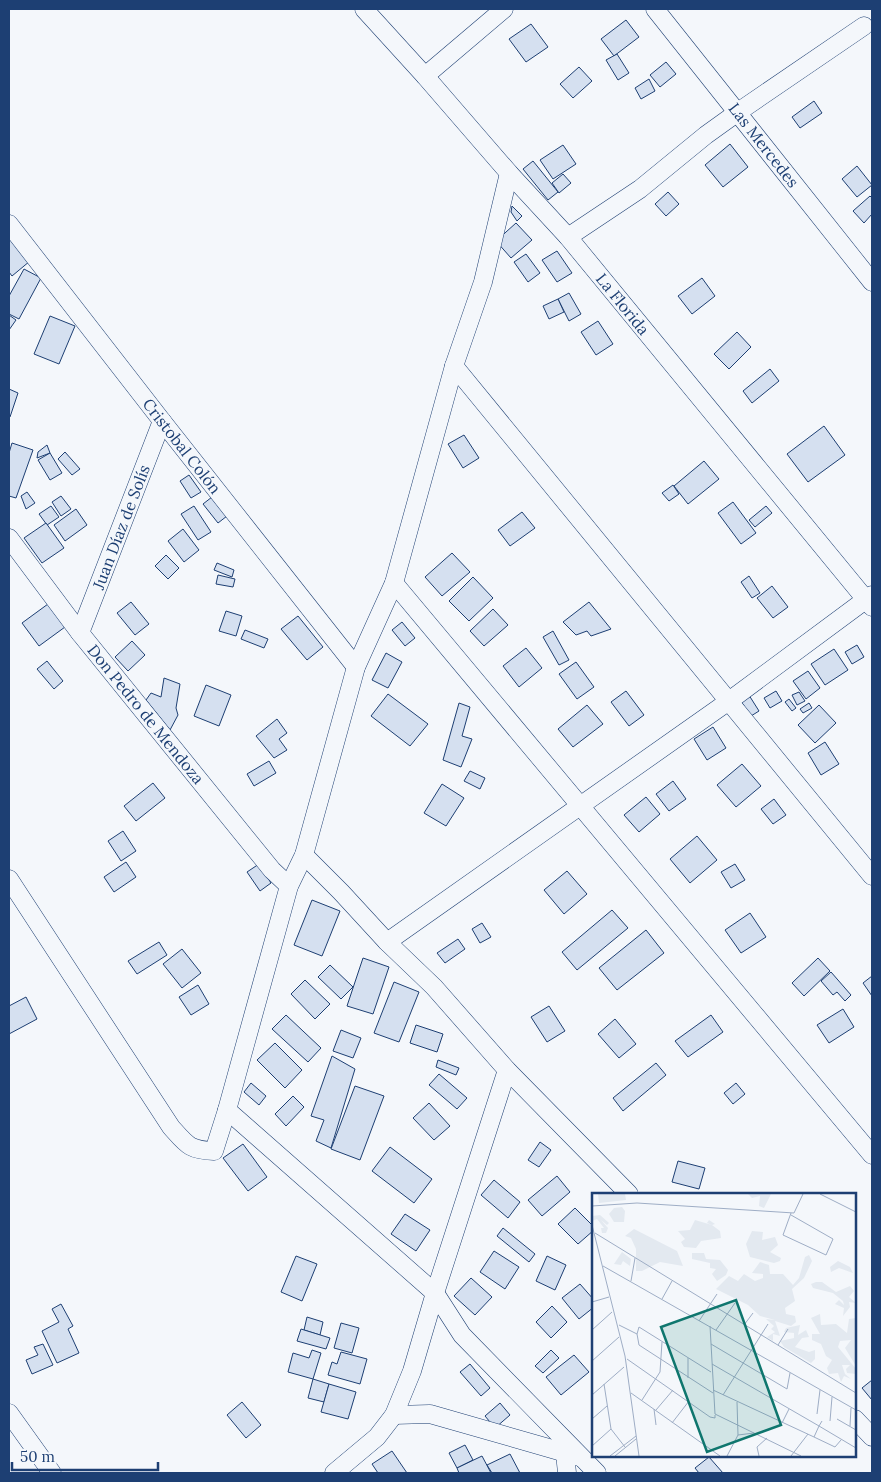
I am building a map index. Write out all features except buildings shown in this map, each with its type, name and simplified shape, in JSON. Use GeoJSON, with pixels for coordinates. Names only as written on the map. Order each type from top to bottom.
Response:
{"type":"FeatureCollection","features":[{"type":"Feature","properties":{"kind":"street","name":"La Florida"},"geometry":{"type":"LineString","coordinates":[[364,9],[425,76],[508,173],[568,236],[870,600]]}},
{"type":"Feature","properties":{"kind":"street"},"geometry":{"type":"LineString","coordinates":[[425,76],[504,9]]}},
{"type":"Feature","properties":{"kind":"street","name":"Las Mercedes"},"geometry":{"type":"LineString","coordinates":[[655,9],[872,282]]}},
{"type":"Feature","properties":{"kind":"street"},"geometry":{"type":"LineString","coordinates":[[568,236],[640,189],[706,135],[864,26]]}},
{"type":"Feature","properties":{"kind":"street"},"geometry":{"type":"LineString","coordinates":[[9,879],[171,1127],[187,1145],[198,1150],[214,1151],[289,886],[304,855],[356,667],[394,583],[454,366],[483,282],[508,173]]}},
{"type":"Feature","properties":{"kind":"street","name":"Cristobal Colón"},"geometry":{"type":"LineString","coordinates":[[9,224],[356,667]]}},
{"type":"Feature","properties":{"kind":"street"},"geometry":{"type":"LineString","coordinates":[[454,366],[872,876]]}},
{"type":"Feature","properties":{"kind":"street","name":"Juan Díaz de Solís"},"geometry":{"type":"LineString","coordinates":[[80,633],[162,421]]}},
{"type":"Feature","properties":{"kind":"street","name":"Don Pedro de Mendoza"},"geometry":{"type":"LineString","coordinates":[[9,538],[80,633],[272,870],[289,886]]}},
{"type":"Feature","properties":{"kind":"street"},"geometry":{"type":"LineString","coordinates":[[394,583],[872,1156]]}},
{"type":"Feature","properties":{"kind":"street"},"geometry":{"type":"LineString","coordinates":[[388,942],[870,600]]}},
{"type":"Feature","properties":{"kind":"street"},"geometry":{"type":"LineString","coordinates":[[304,855],[434,987],[507,1070],[628,1193]]}},
{"type":"Feature","properties":{"kind":"street"},"geometry":{"type":"LineString","coordinates":[[334,1473],[377,1437],[394,1415],[412,1372],[507,1070]]}},
{"type":"Feature","properties":{"kind":"street"},"geometry":{"type":"LineString","coordinates":[[227,1110],[436,1293],[462,1335],[573,1455],[597,1473]]}},
{"type":"Feature","properties":{"kind":"street"},"geometry":{"type":"LineString","coordinates":[[9,1413],[52,1473]]}},
{"type":"Feature","properties":{"kind":"street"},"geometry":{"type":"LineString","coordinates":[[394,1415],[430,1414],[573,1455]]}},
{"type":"Feature","properties":{"kind":"street"},"geometry":{"type":"LineString","coordinates":[[856,1420],[872,1437]]}},
{"type":"Feature","properties":{"kind":"street"},"geometry":{"type":"LineString","coordinates":[[567,1473],[573,1455]]}}]}
